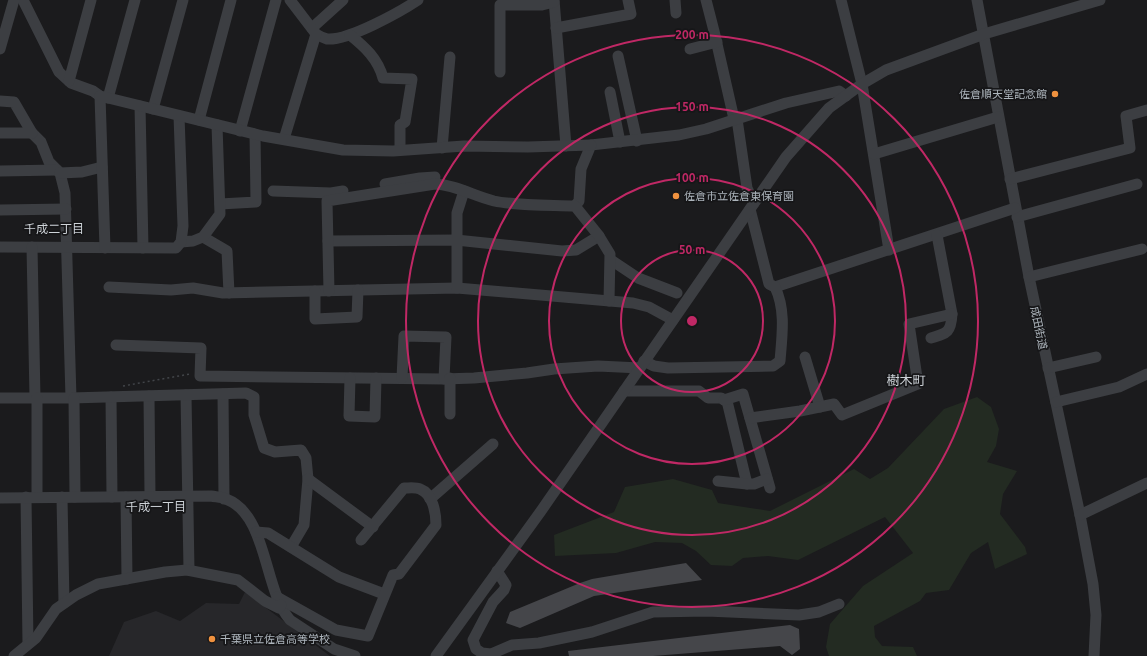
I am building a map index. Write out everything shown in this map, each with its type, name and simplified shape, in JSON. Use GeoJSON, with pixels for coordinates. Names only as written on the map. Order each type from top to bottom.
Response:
{"type":"FeatureCollection","features":[{"type":"Feature","properties":{"kind":"street"},"geometry":{"type":"LineString","coordinates":[[0,49],[3,29],[14,0]]}},
{"type":"Feature","properties":{"kind":"street"},"geometry":{"type":"LineString","coordinates":[[23,0],[59,72],[71,83],[93,91],[104,97],[179,116],[240,131],[343,150],[400,150],[464,146],[566,146],[637,141],[679,135],[786,103],[815,96],[839,91],[846,96]]}},
{"type":"Feature","properties":{"kind":"street"},"geometry":{"type":"LineString","coordinates":[[69,81],[92,0]]}},
{"type":"Feature","properties":{"kind":"street"},"geometry":{"type":"LineString","coordinates":[[105,248],[102,167],[104,97],[135,0]]}},
{"type":"Feature","properties":{"kind":"street"},"geometry":{"type":"LineString","coordinates":[[153,109],[183,0]]}},
{"type":"Feature","properties":{"kind":"street"},"geometry":{"type":"LineString","coordinates":[[199,120],[231,0]]}},
{"type":"Feature","properties":{"kind":"street"},"geometry":{"type":"LineString","coordinates":[[240,131],[276,0]]}},
{"type":"Feature","properties":{"kind":"street"},"geometry":{"type":"LineString","coordinates":[[290,0],[314,31],[326,39],[350,35],[401,11],[418,0]]}},
{"type":"Feature","properties":{"kind":"street"},"geometry":{"type":"LineString","coordinates":[[284,140],[314,31],[343,0]]}},
{"type":"Feature","properties":{"kind":"street"},"geometry":{"type":"LineString","coordinates":[[556,28],[630,14],[628,0]]}},
{"type":"Feature","properties":{"kind":"street"},"geometry":{"type":"LineString","coordinates":[[675,0],[676,13]]}},
{"type":"Feature","properties":{"kind":"street"},"geometry":{"type":"LineString","coordinates":[[116,345],[201,348],[200,376],[447,378],[527,373],[554,369],[642,364],[668,368],[773,366],[780,361],[783,314],[778,293],[775,287],[769,284],[747,188],[736,119],[707,0]]}},
{"type":"Feature","properties":{"kind":"street"},"geometry":{"type":"LineString","coordinates":[[841,0],[862,84],[888,250]]}},
{"type":"Feature","properties":{"kind":"street","name":"成田街道"},"geometry":{"type":"LineString","coordinates":[[977,0],[1016,212],[1080,515],[1093,584],[1096,615],[1094,656]]}},
{"type":"Feature","properties":{"kind":"street"},"geometry":{"type":"LineString","coordinates":[[436,656],[624,391],[786,156],[829,108],[862,84],[886,70],[984,34],[1100,0]]}},
{"type":"Feature","properties":{"kind":"street"},"geometry":{"type":"LineString","coordinates":[[500,72],[500,5],[542,5],[554,1],[566,146]]}},
{"type":"Feature","properties":{"kind":"street"},"geometry":{"type":"LineString","coordinates":[[350,35],[366,48],[380,66],[383,78],[412,79],[405,122],[400,125],[400,150]]}},
{"type":"Feature","properties":{"kind":"street"},"geometry":{"type":"LineString","coordinates":[[690,49],[717,42]]}},
{"type":"Feature","properties":{"kind":"street"},"geometry":{"type":"LineString","coordinates":[[618,56],[637,141]]}},
{"type":"Feature","properties":{"kind":"street"},"geometry":{"type":"LineString","coordinates":[[442,148],[450,57]]}},
{"type":"Feature","properties":{"kind":"street"},"geometry":{"type":"LineString","coordinates":[[610,92],[620,142]]}},
{"type":"Feature","properties":{"kind":"street"},"geometry":{"type":"LineString","coordinates":[[0,101],[14,102],[32,133],[41,142],[49,162],[58,171],[65,193],[75,497]]}},
{"type":"Feature","properties":{"kind":"street"},"geometry":{"type":"LineString","coordinates":[[140,106],[143,248]]}},
{"type":"Feature","properties":{"kind":"street"},"geometry":{"type":"LineString","coordinates":[[1010,179],[1130,148],[1126,116],[1147,110]]}},
{"type":"Feature","properties":{"kind":"street"},"geometry":{"type":"LineString","coordinates":[[0,247],[176,248],[181,242],[182,226],[179,116]]}},
{"type":"Feature","properties":{"kind":"street"},"geometry":{"type":"LineString","coordinates":[[874,154],[998,117]]}},
{"type":"Feature","properties":{"kind":"street"},"geometry":{"type":"LineString","coordinates":[[181,242],[193,241],[203,237],[220,214],[217,125]]}},
{"type":"Feature","properties":{"kind":"street"},"geometry":{"type":"LineString","coordinates":[[0,133],[32,133]]}},
{"type":"Feature","properties":{"kind":"street"},"geometry":{"type":"LineString","coordinates":[[220,204],[256,202],[255,134]]}},
{"type":"Feature","properties":{"kind":"street"},"geometry":{"type":"LineString","coordinates":[[575,206],[579,201],[581,169],[591,145]]}},
{"type":"Feature","properties":{"kind":"street"},"geometry":{"type":"LineString","coordinates":[[0,171],[82,172],[102,167]]}},
{"type":"Feature","properties":{"kind":"street"},"geometry":{"type":"LineString","coordinates":[[273,191],[331,193],[420,178],[435,177],[437,184]]}},
{"type":"Feature","properties":{"kind":"street"},"geometry":{"type":"LineString","coordinates":[[330,291],[327,201],[437,184],[452,186],[505,203],[575,206],[599,236],[608,250],[611,260],[609,301]]}},
{"type":"Feature","properties":{"kind":"street"},"geometry":{"type":"LineString","coordinates":[[775,287],[888,250],[1016,212],[1137,184]]}},
{"type":"Feature","properties":{"kind":"street"},"geometry":{"type":"LineString","coordinates":[[457,288],[457,213],[464,191]]}},
{"type":"Feature","properties":{"kind":"street"},"geometry":{"type":"LineString","coordinates":[[0,210],[66,209]]}},
{"type":"Feature","properties":{"kind":"street"},"geometry":{"type":"LineString","coordinates":[[931,338],[944,334],[949,330],[952,314],[937,235]]}},
{"type":"Feature","properties":{"kind":"street"},"geometry":{"type":"LineString","coordinates":[[328,241],[456,240],[562,252],[576,250],[599,236]]}},
{"type":"Feature","properties":{"kind":"street"},"geometry":{"type":"LineString","coordinates":[[203,237],[227,251],[228,293]]}},
{"type":"Feature","properties":{"kind":"street"},"geometry":{"type":"LineString","coordinates":[[21,652],[32,497],[36,398],[32,247]]}},
{"type":"Feature","properties":{"kind":"street"},"geometry":{"type":"LineString","coordinates":[[1029,277],[1142,249]]}},
{"type":"Feature","properties":{"kind":"street"},"geometry":{"type":"LineString","coordinates":[[611,260],[638,278],[677,293]]}},
{"type":"Feature","properties":{"kind":"street"},"geometry":{"type":"LineString","coordinates":[[109,287],[171,290],[193,288],[228,293],[457,288],[633,303],[650,307],[673,320]]}},
{"type":"Feature","properties":{"kind":"street"},"geometry":{"type":"LineString","coordinates":[[315,291],[315,319],[357,317],[358,290]]}},
{"type":"Feature","properties":{"kind":"street"},"geometry":{"type":"LineString","coordinates":[[750,418],[800,411],[834,404],[842,415],[918,384],[909,324],[952,314]]}},
{"type":"Feature","properties":{"kind":"street"},"geometry":{"type":"LineString","coordinates":[[402,378],[404,336],[446,337],[450,414]]}},
{"type":"Feature","properties":{"kind":"street"},"geometry":{"type":"LineString","coordinates":[[805,357],[820,407]]}},
{"type":"Feature","properties":{"kind":"street"},"geometry":{"type":"LineString","coordinates":[[1048,368],[1096,357]]}},
{"type":"Feature","properties":{"kind":"street"},"geometry":{"type":"LineString","coordinates":[[1056,402],[1119,387],[1147,374]]}},
{"type":"Feature","properties":{"kind":"street"},"geometry":{"type":"LineString","coordinates":[[350,378],[349,416],[375,417],[376,378]]}},
{"type":"Feature","properties":{"kind":"street"},"geometry":{"type":"LineString","coordinates":[[624,391],[699,391],[708,398],[721,398],[727,402],[747,484]]}},
{"type":"Feature","properties":{"kind":"street"},"geometry":{"type":"LineString","coordinates":[[0,398],[72,398],[246,393],[254,397],[254,415],[264,448],[276,452],[301,450],[306,458],[308,479],[304,525],[291,547]]}},
{"type":"Feature","properties":{"kind":"street"},"geometry":{"type":"LineString","coordinates":[[223,394],[224,499]]}},
{"type":"Feature","properties":{"kind":"street"},"geometry":{"type":"LineString","coordinates":[[718,481],[747,484],[768,483],[743,394],[724,400]]}},
{"type":"Feature","properties":{"kind":"street"},"geometry":{"type":"LineString","coordinates":[[186,395],[189,570]]}},
{"type":"Feature","properties":{"kind":"street"},"geometry":{"type":"LineString","coordinates":[[150,396],[150,496]]}},
{"type":"Feature","properties":{"kind":"street"},"geometry":{"type":"LineString","coordinates":[[111,397],[112,497]]}},
{"type":"Feature","properties":{"kind":"street"},"geometry":{"type":"LineString","coordinates":[[430,499],[493,444]]}},
{"type":"Feature","properties":{"kind":"street"},"geometry":{"type":"LineString","coordinates":[[308,479],[372,527]]}},
{"type":"Feature","properties":{"kind":"street"},"geometry":{"type":"LineString","coordinates":[[1080,515],[1147,483]]}},
{"type":"Feature","properties":{"kind":"street"},"geometry":{"type":"LineString","coordinates":[[279,601],[336,630],[368,636],[392,575],[399,574],[436,525],[436,516],[433,505],[426,493],[419,488],[404,488],[362,540]]}},
{"type":"Feature","properties":{"kind":"street"},"geometry":{"type":"LineString","coordinates":[[0,491],[0,498],[211,496],[224,499],[238,506],[248,516],[256,532],[279,601],[290,620],[334,649],[355,656]]}},
{"type":"Feature","properties":{"kind":"street"},"geometry":{"type":"LineString","coordinates":[[62,497],[64,603]]}},
{"type":"Feature","properties":{"kind":"street"},"geometry":{"type":"LineString","coordinates":[[126,497],[127,579]]}},
{"type":"Feature","properties":{"kind":"street"},"geometry":{"type":"LineString","coordinates":[[256,532],[268,533],[339,577],[384,594]]}},
{"type":"Feature","properties":{"kind":"street"},"geometry":{"type":"LineString","coordinates":[[21,652],[36,638],[56,609],[76,595],[98,584],[165,572],[189,570],[238,580],[265,601],[279,608],[279,601]]}},
{"type":"Feature","properties":{"kind":"street"},"geometry":{"type":"LineString","coordinates":[[497,571],[506,585],[504,590],[493,602],[473,640],[476,649],[482,653],[491,655],[512,645],[539,643],[592,632],[653,612],[707,611],[799,615],[819,612],[839,604]]}},
{"type":"Feature","properties":{"kind":"path"},"geometry":{"type":"LineString","coordinates":[[123,386],[190,374],[200,374]]}},
{"type":"Feature","properties":{"kind":"shaded area"},"geometry":{"type":"Polygon","coordinates":[[[977,397],[991,407],[999,429],[996,446],[987,462],[1017,471],[1003,494],[1000,514],[1025,547],[1027,554],[995,569],[988,542],[971,553],[949,590],[926,593],[920,601],[874,626],[875,637],[882,646],[913,647],[917,656],[829,656],[826,647],[830,624],[863,586],[913,553],[885,517],[798,560],[768,556],[743,558],[732,566],[711,565],[696,551],[682,543],[655,542],[616,553],[555,556],[554,535],[614,512],[625,487],[673,479],[712,490],[718,503],[770,511],[854,469],[870,479],[888,468],[944,409],[977,397]]]}},
{"type":"Feature","properties":{"kind":"shaded area","name":"千葉県立佐倉高等学校"},"geometry":{"type":"Polygon","coordinates":[[[245,592],[330,656],[109,656],[124,622],[156,611],[180,621],[206,603],[239,604],[245,592]]]}},
{"type":"Feature","properties":{"kind":"building"},"geometry":{"type":"Polygon","coordinates":[[[686,563],[702,580],[594,596],[520,628],[506,623],[510,612],[592,579],[686,563]]]}},
{"type":"Feature","properties":{"kind":"building"},"geometry":{"type":"Polygon","coordinates":[[[790,625],[799,629],[800,649],[792,655],[780,646],[653,656],[569,656],[568,651],[790,625]]]}},
{"type":"Feature","properties":{"kind":"place","name":"佐倉順天堂記念館"},"geometry":{"type":"Point","coordinates":[1055,94]}},
{"type":"Feature","properties":{"kind":"place","name":"佐倉市立佐倉東保育園"},"geometry":{"type":"Point","coordinates":[676,196]}},
{"type":"Feature","properties":{"kind":"place","name":"千葉県立佐倉高等学校"},"geometry":{"type":"Point","coordinates":[212,639]}},
{"type":"Feature","properties":{"kind":"district","name":"千成二丁目"},"geometry":{"type":"Point","coordinates":[54,228]}},
{"type":"Feature","properties":{"kind":"district","name":"樹木町"},"geometry":{"type":"Point","coordinates":[906,380]}},
{"type":"Feature","properties":{"kind":"district","name":"千成一丁目"},"geometry":{"type":"Point","coordinates":[156,506]}}]}
